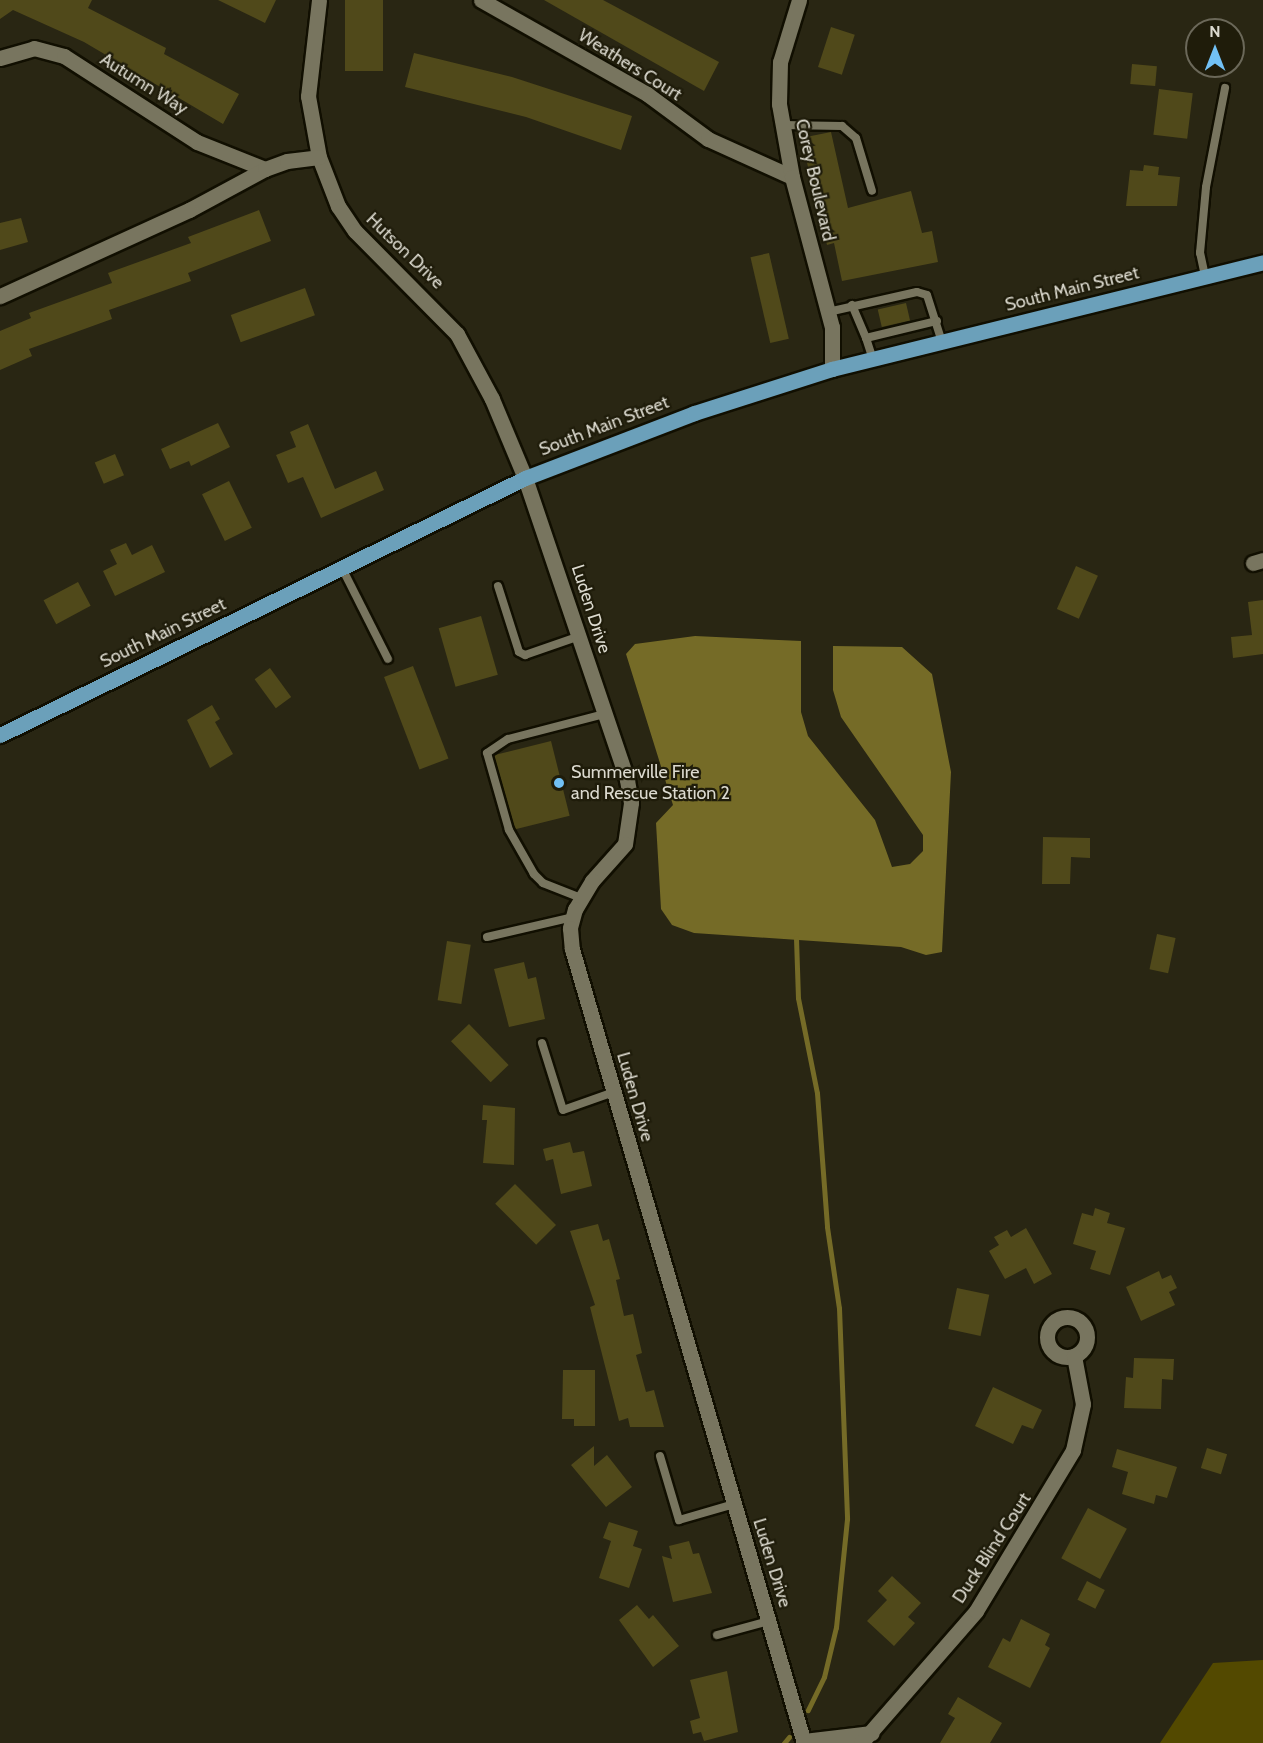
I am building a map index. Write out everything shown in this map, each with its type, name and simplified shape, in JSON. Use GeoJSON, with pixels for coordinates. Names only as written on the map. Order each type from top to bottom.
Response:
{"type":"FeatureCollection","features":[{"type":"Feature","properties":{"kind":"main road","name":"South Main Street"},"geometry":{"type":"LineString","coordinates":[[0,735],[341,566],[525,478],[694,413],[832,369],[1263,262]]}},
{"type":"Feature","properties":{"kind":"street","name":"Hutson Drive"},"geometry":{"type":"LineString","coordinates":[[319,0],[308,96],[319,157],[355,231],[457,334],[492,399],[525,478]]}},
{"type":"Feature","properties":{"kind":"street","name":"Weathers Court"},"geometry":{"type":"LineString","coordinates":[[481,0],[647,94],[708,139],[792,177]]}},
{"type":"Feature","properties":{"kind":"street","name":"Corey Boulevard"},"geometry":{"type":"LineString","coordinates":[[799,0],[780,62],[780,125],[828,312],[832,369]]}},
{"type":"Feature","properties":{"kind":"street","name":"Autumn Way"},"geometry":{"type":"LineString","coordinates":[[0,58],[34,48],[64,56],[197,142],[265,169]]}},
{"type":"Feature","properties":{"kind":"street"},"geometry":{"type":"LineString","coordinates":[[0,296],[189,210],[265,169],[319,157]]}},
{"type":"Feature","properties":{"kind":"street","name":"Luden Drive"},"geometry":{"type":"LineString","coordinates":[[525,478],[627,780],[631,825],[625,844],[581,898],[573,917],[572,949],[804,1742]]}},
{"type":"Feature","properties":{"kind":"street","name":"Duck Blind Court"},"geometry":{"type":"LineString","coordinates":[[866,1738],[976,1611],[1073,1450],[1083,1404],[1074,1356]]}},
{"type":"Feature","properties":{"kind":"street"},"geometry":{"type":"LineString","coordinates":[[804,1742],[866,1738]]}},
{"type":"Feature","properties":{"kind":"lane"},"geometry":{"type":"LineString","coordinates":[[1205,276],[1200,253],[1206,188],[1225,88]]}},
{"type":"Feature","properties":{"kind":"lane"},"geometry":{"type":"LineString","coordinates":[[780,125],[842,126],[856,138],[872,191]]}},
{"type":"Feature","properties":{"kind":"lane"},"geometry":{"type":"LineString","coordinates":[[828,312],[917,292],[927,296],[942,342]]}},
{"type":"Feature","properties":{"kind":"lane"},"geometry":{"type":"LineString","coordinates":[[852,305],[873,359]]}},
{"type":"Feature","properties":{"kind":"lane"},"geometry":{"type":"LineString","coordinates":[[866,338],[937,321]]}},
{"type":"Feature","properties":{"kind":"lane"},"geometry":{"type":"LineString","coordinates":[[341,566],[388,659]]}},
{"type":"Feature","properties":{"kind":"lane"},"geometry":{"type":"LineString","coordinates":[[498,586],[519,652],[525,655],[580,636]]}},
{"type":"Feature","properties":{"kind":"lane"},"geometry":{"type":"LineString","coordinates":[[581,898],[543,883],[534,874],[509,830],[487,753],[508,738],[606,714]]}},
{"type":"Feature","properties":{"kind":"lane"},"geometry":{"type":"LineString","coordinates":[[487,937],[573,917]]}},
{"type":"Feature","properties":{"kind":"lane"},"geometry":{"type":"LineString","coordinates":[[542,1043],[563,1110],[614,1092]]}},
{"type":"Feature","properties":{"kind":"lane"},"geometry":{"type":"LineString","coordinates":[[660,1456],[679,1520],[734,1504]]}},
{"type":"Feature","properties":{"kind":"lane"},"geometry":{"type":"LineString","coordinates":[[717,1635],[769,1621]]}},
{"type":"Feature","properties":{"kind":"shaded area"},"geometry":{"type":"Polygon","coordinates":[[[695,636],[801,641],[801,712],[808,736],[875,820],[892,867],[910,864],[923,851],[923,835],[841,717],[833,690],[833,646],[902,647],[932,674],[951,772],[942,952],[926,955],[901,947],[694,933],[672,925],[661,909],[656,823],[673,805],[626,654],[635,644],[695,636]]]}},
{"type":"Feature","properties":{"kind":"shaded area"},"geometry":{"type":"Polygon","coordinates":[[[1263,1660],[1263,1743],[1160,1743],[1213,1663],[1263,1660]]]}},
{"type":"Feature","properties":{"kind":"building"},"geometry":{"type":"Polygon","coordinates":[[[0,0],[92,0],[88,8],[166,48],[164,54],[239,94],[223,124],[84,42],[13,10],[0,19],[0,0]]]}},
{"type":"Feature","properties":{"kind":"building"},"geometry":{"type":"Polygon","coordinates":[[[218,0],[276,0],[265,23],[218,0]]]}},
{"type":"Feature","properties":{"kind":"building"},"geometry":{"type":"Polygon","coordinates":[[[345,0],[383,0],[383,71],[345,71],[345,0]]]}},
{"type":"Feature","properties":{"kind":"building"},"geometry":{"type":"Polygon","coordinates":[[[544,0],[603,0],[719,62],[704,91],[544,0]]]}},
{"type":"Feature","properties":{"kind":"building"},"geometry":{"type":"Polygon","coordinates":[[[831,27],[855,35],[842,75],[818,67],[831,27]]]}},
{"type":"Feature","properties":{"kind":"building"},"geometry":{"type":"Polygon","coordinates":[[[414,53],[512,77],[632,116],[621,150],[526,117],[405,87],[414,53]]]}},
{"type":"Feature","properties":{"kind":"building"},"geometry":{"type":"Polygon","coordinates":[[[1132,64],[1157,66],[1155,86],[1130,84],[1132,64]]]}},
{"type":"Feature","properties":{"kind":"building"},"geometry":{"type":"Polygon","coordinates":[[[1159,89],[1193,93],[1187,139],[1153,135],[1159,89]]]}},
{"type":"Feature","properties":{"kind":"building"},"geometry":{"type":"Polygon","coordinates":[[[831,132],[848,208],[911,191],[922,233],[932,231],[938,262],[842,281],[834,243],[827,245],[801,138],[831,132]]]}},
{"type":"Feature","properties":{"kind":"building"},"geometry":{"type":"Polygon","coordinates":[[[1144,165],[1159,167],[1158,175],[1180,177],[1177,206],[1126,206],[1130,170],[1143,171],[1144,165]]]}},
{"type":"Feature","properties":{"kind":"building"},"geometry":{"type":"Polygon","coordinates":[[[259,210],[271,241],[188,273],[191,281],[109,310],[112,319],[29,349],[32,356],[0,370],[0,331],[31,318],[29,313],[112,283],[108,273],[191,243],[188,237],[259,210]]]}},
{"type":"Feature","properties":{"kind":"building"},"geometry":{"type":"Polygon","coordinates":[[[21,218],[28,242],[0,250],[0,223],[21,218]]]}},
{"type":"Feature","properties":{"kind":"building"},"geometry":{"type":"Polygon","coordinates":[[[769,253],[789,339],[770,343],[750,257],[769,253]]]}},
{"type":"Feature","properties":{"kind":"building"},"geometry":{"type":"Polygon","coordinates":[[[305,288],[315,315],[241,342],[231,315],[305,288]]]}},
{"type":"Feature","properties":{"kind":"building"},"geometry":{"type":"Polygon","coordinates":[[[906,303],[910,321],[882,327],[878,310],[906,303]]]}},
{"type":"Feature","properties":{"kind":"building"},"geometry":{"type":"Polygon","coordinates":[[[218,423],[230,447],[191,466],[189,461],[170,469],[161,449],[218,423]]]}},
{"type":"Feature","properties":{"kind":"building"},"geometry":{"type":"Polygon","coordinates":[[[308,424],[335,489],[376,471],[384,490],[321,518],[303,477],[288,483],[276,455],[296,447],[290,432],[308,424]]]}},
{"type":"Feature","properties":{"kind":"building"},"geometry":{"type":"Polygon","coordinates":[[[115,454],[124,475],[104,484],[95,463],[115,454]]]}},
{"type":"Feature","properties":{"kind":"building"},"geometry":{"type":"Polygon","coordinates":[[[229,481],[252,528],[225,541],[202,494],[229,481]]]}},
{"type":"Feature","properties":{"kind":"building"},"geometry":{"type":"Polygon","coordinates":[[[126,543],[132,555],[152,545],[165,572],[115,596],[103,571],[117,564],[110,550],[126,543]]]}},
{"type":"Feature","properties":{"kind":"building"},"geometry":{"type":"Polygon","coordinates":[[[1076,566],[1098,576],[1079,619],[1057,609],[1076,566]]]}},
{"type":"Feature","properties":{"kind":"building"},"geometry":{"type":"Polygon","coordinates":[[[78,582],[91,606],[56,624],[44,600],[78,582]]]}},
{"type":"Feature","properties":{"kind":"building"},"geometry":{"type":"Polygon","coordinates":[[[1263,600],[1263,654],[1233,658],[1231,637],[1252,635],[1248,602],[1263,600]]]}},
{"type":"Feature","properties":{"kind":"building"},"geometry":{"type":"Polygon","coordinates":[[[481,616],[498,675],[456,687],[439,628],[481,616]]]}},
{"type":"Feature","properties":{"kind":"building"},"geometry":{"type":"Polygon","coordinates":[[[413,666],[448,758],[420,770],[384,677],[413,666]]]}},
{"type":"Feature","properties":{"kind":"building"},"geometry":{"type":"Polygon","coordinates":[[[270,668],[291,697],[276,708],[255,679],[270,668]]]}},
{"type":"Feature","properties":{"kind":"building"},"geometry":{"type":"Polygon","coordinates":[[[212,705],[220,719],[215,722],[233,754],[210,768],[187,720],[212,705]]]}},
{"type":"Feature","properties":{"kind":"building"},"geometry":{"type":"Polygon","coordinates":[[[551,741],[570,816],[512,830],[494,755],[551,741]]]}},
{"type":"Feature","properties":{"kind":"building"},"geometry":{"type":"Polygon","coordinates":[[[1043,837],[1090,838],[1090,858],[1071,857],[1070,884],[1042,884],[1043,837]]]}},
{"type":"Feature","properties":{"kind":"building"},"geometry":{"type":"Polygon","coordinates":[[[1157,934],[1176,938],[1168,973],[1150,969],[1157,934]]]}},
{"type":"Feature","properties":{"kind":"building"},"geometry":{"type":"Polygon","coordinates":[[[447,941],[471,945],[461,1004],[438,1000],[447,941]]]}},
{"type":"Feature","properties":{"kind":"building"},"geometry":{"type":"Polygon","coordinates":[[[524,962],[528,979],[536,977],[545,1019],[509,1027],[494,969],[524,962]]]}},
{"type":"Feature","properties":{"kind":"building"},"geometry":{"type":"Polygon","coordinates":[[[469,1024],[509,1065],[491,1082],[451,1041],[469,1024]]]}},
{"type":"Feature","properties":{"kind":"building"},"geometry":{"type":"Polygon","coordinates":[[[483,1105],[515,1108],[514,1165],[483,1163],[487,1120],[482,1120],[483,1105]]]}},
{"type":"Feature","properties":{"kind":"building"},"geometry":{"type":"Polygon","coordinates":[[[570,1142],[573,1153],[584,1151],[592,1186],[561,1194],[553,1159],[546,1161],[543,1149],[570,1142]]]}},
{"type":"Feature","properties":{"kind":"building"},"geometry":{"type":"Polygon","coordinates":[[[515,1184],[556,1225],[536,1245],[495,1204],[515,1184]]]}},
{"type":"Feature","properties":{"kind":"building"},"geometry":{"type":"Polygon","coordinates":[[[1095,1208],[1110,1213],[1107,1223],[1125,1228],[1110,1275],[1090,1269],[1096,1251],[1073,1244],[1082,1213],[1093,1216],[1095,1208]]]}},
{"type":"Feature","properties":{"kind":"building"},"geometry":{"type":"Polygon","coordinates":[[[598,1224],[603,1241],[609,1239],[620,1279],[616,1280],[624,1316],[633,1314],[642,1353],[636,1355],[646,1392],[654,1390],[664,1427],[630,1427],[628,1418],[619,1421],[590,1307],[595,1305],[570,1231],[598,1224]]]}},
{"type":"Feature","properties":{"kind":"building"},"geometry":{"type":"Polygon","coordinates":[[[1026,1228],[1052,1274],[1034,1284],[1026,1268],[1005,1279],[989,1251],[999,1245],[994,1237],[1007,1230],[1011,1237],[1026,1228]]]}},
{"type":"Feature","properties":{"kind":"building"},"geometry":{"type":"Polygon","coordinates":[[[1159,1271],[1162,1279],[1171,1275],[1177,1288],[1169,1292],[1175,1305],[1141,1321],[1126,1287],[1159,1271]]]}},
{"type":"Feature","properties":{"kind":"building"},"geometry":{"type":"Polygon","coordinates":[[[957,1288],[989,1295],[981,1336],[948,1329],[957,1288]]]}},
{"type":"Feature","properties":{"kind":"building"},"geometry":{"type":"Polygon","coordinates":[[[1134,1358],[1174,1359],[1173,1380],[1162,1379],[1161,1409],[1124,1408],[1126,1377],[1133,1378],[1134,1358]]]}},
{"type":"Feature","properties":{"kind":"building"},"geometry":{"type":"Polygon","coordinates":[[[563,1370],[595,1370],[595,1426],[574,1426],[574,1419],[562,1419],[563,1370]]]}},
{"type":"Feature","properties":{"kind":"building"},"geometry":{"type":"Polygon","coordinates":[[[993,1387],[1042,1410],[1033,1429],[1022,1425],[1013,1444],[975,1426],[993,1387]]]}},
{"type":"Feature","properties":{"kind":"building"},"geometry":{"type":"Polygon","coordinates":[[[594,1446],[594,1466],[607,1455],[632,1487],[606,1507],[571,1465],[594,1446]]]}},
{"type":"Feature","properties":{"kind":"building"},"geometry":{"type":"Polygon","coordinates":[[[1207,1448],[1227,1454],[1221,1474],[1201,1468],[1207,1448]]]}},
{"type":"Feature","properties":{"kind":"building"},"geometry":{"type":"Polygon","coordinates":[[[1117,1449],[1177,1467],[1167,1498],[1156,1495],[1154,1504],[1122,1494],[1128,1472],[1112,1467],[1117,1449]]]}},
{"type":"Feature","properties":{"kind":"building"},"geometry":{"type":"Polygon","coordinates":[[[1088,1508],[1127,1529],[1100,1579],[1061,1558],[1088,1508]]]}},
{"type":"Feature","properties":{"kind":"building"},"geometry":{"type":"Polygon","coordinates":[[[609,1522],[638,1531],[633,1546],[642,1549],[629,1588],[599,1578],[611,1541],[603,1538],[609,1522]]]}},
{"type":"Feature","properties":{"kind":"building"},"geometry":{"type":"Polygon","coordinates":[[[689,1541],[693,1554],[699,1553],[712,1593],[673,1602],[662,1556],[672,1559],[669,1546],[689,1541]]]}},
{"type":"Feature","properties":{"kind":"building"},"geometry":{"type":"Polygon","coordinates":[[[892,1576],[921,1603],[908,1617],[915,1623],[894,1646],[867,1621],[887,1600],[878,1591],[892,1576]]]}},
{"type":"Feature","properties":{"kind":"building"},"geometry":{"type":"Polygon","coordinates":[[[1087,1581],[1105,1590],[1095,1609],[1077,1600],[1087,1581]]]}},
{"type":"Feature","properties":{"kind":"building"},"geometry":{"type":"Polygon","coordinates":[[[637,1605],[649,1619],[653,1615],[679,1646],[653,1667],[619,1620],[637,1605]]]}},
{"type":"Feature","properties":{"kind":"building"},"geometry":{"type":"Polygon","coordinates":[[[1021,1619],[1050,1634],[1045,1645],[1050,1648],[1030,1688],[988,1667],[1003,1638],[1010,1642],[1021,1619]]]}},
{"type":"Feature","properties":{"kind":"building"},"geometry":{"type":"Polygon","coordinates":[[[727,1671],[738,1732],[704,1741],[701,1732],[693,1734],[690,1721],[700,1718],[690,1680],[727,1671]]]}},
{"type":"Feature","properties":{"kind":"building"},"geometry":{"type":"Polygon","coordinates":[[[958,1697],[1002,1723],[990,1743],[940,1743],[955,1718],[948,1714],[958,1697]]]}},
{"type":"Feature","properties":{"kind":"waterway"},"geometry":{"type":"LineString","coordinates":[[796,938],[798,998],[817,1093],[827,1227],[839,1308],[847,1519],[836,1627],[824,1677],[808,1710]]}},
{"type":"Feature","properties":{"kind":"waterway"},"geometry":{"type":"LineString","coordinates":[[784,1743],[789,1737]]}},
{"type":"Feature","properties":{"kind":"place","name":"Summerville Fire and Rescue Station 2"},"geometry":{"type":"Point","coordinates":[559,783]}}]}
